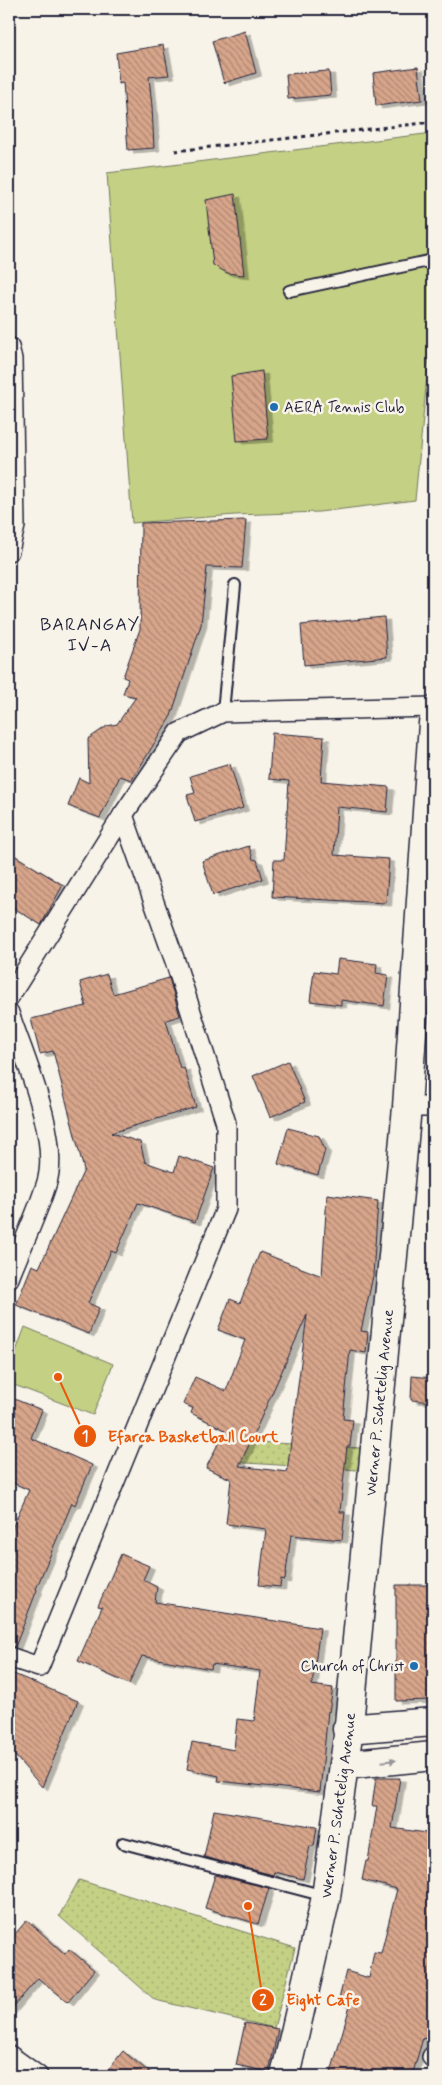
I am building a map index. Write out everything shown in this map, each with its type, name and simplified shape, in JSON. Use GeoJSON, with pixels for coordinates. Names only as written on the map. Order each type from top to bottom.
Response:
{"type":"FeatureCollection","features":[{"type":"Feature","properties":{"kind":"main road","name":"Werner P. Schetelig Avenue"},"geometry":{"type":"LineString","coordinates":[[285,2076],[326,1896],[344,1765],[407,1107],[425,943],[433,723]]}},
{"type":"Feature","properties":{"kind":"main road"},"geometry":{"type":"LineString","coordinates":[[347,1729],[433,1722]]}},
{"type":"Feature","properties":{"kind":"main road"},"geometry":{"type":"LineString","coordinates":[[344,1765],[433,1756]]}},
{"type":"Feature","properties":{"kind":"street"},"geometry":{"type":"LineString","coordinates":[[9,347],[12,358],[15,526],[9,551]]}},
{"type":"Feature","properties":{"kind":"street"},"geometry":{"type":"LineString","coordinates":[[9,997],[123,815],[179,733],[224,712],[433,707]]}},
{"type":"Feature","properties":{"kind":"street"},"geometry":{"type":"LineString","coordinates":[[9,1657],[39,1667],[226,1209],[226,1123],[175,961],[123,815]]}},
{"type":"Feature","properties":{"kind":"street"},"geometry":{"type":"LineString","coordinates":[[9,1013],[44,1117],[49,1152],[48,1181],[9,1278]]}},
{"type":"Feature","properties":{"kind":"street"},"geometry":{"type":"LineString","coordinates":[[407,1107],[433,1107]]}},
{"type":"Feature","properties":{"kind":"street"},"geometry":{"type":"LineString","coordinates":[[9,2054],[38,2076]]}},
{"type":"Feature","properties":{"kind":"lane"},"geometry":{"type":"LineString","coordinates":[[289,291],[433,260]]}},
{"type":"Feature","properties":{"kind":"lane"},"geometry":{"type":"LineString","coordinates":[[224,712],[235,585]]}},
{"type":"Feature","properties":{"kind":"lane"},"geometry":{"type":"LineString","coordinates":[[123,1843],[326,1896]]}},
{"type":"Feature","properties":{"kind":"path"},"geometry":{"type":"LineString","coordinates":[[175,151],[433,122]]}},
{"type":"Feature","properties":{"kind":"green space","name":"AERA Tennis Club"},"geometry":{"type":"Polygon","coordinates":[[[433,133],[433,315],[415,500],[319,512],[235,515],[132,523],[107,173],[433,133]]]}},
{"type":"Feature","properties":{"kind":"green space"},"geometry":{"type":"Polygon","coordinates":[[[25,1327],[113,1364],[93,1415],[9,1383],[9,1370],[25,1327]]]}},
{"type":"Feature","properties":{"kind":"green space"},"geometry":{"type":"Polygon","coordinates":[[[241,1441],[360,1448],[358,1470],[231,1462],[241,1441]]]}},
{"type":"Feature","properties":{"kind":"green space"},"geometry":{"type":"Polygon","coordinates":[[[79,1880],[295,1948],[274,2028],[155,2000],[59,1916],[79,1880]]]}},
{"type":"Feature","properties":{"kind":"building"},"geometry":{"type":"Polygon","coordinates":[[[245,31],[256,73],[224,83],[212,41],[245,31]]]}},
{"type":"Feature","properties":{"kind":"building"},"geometry":{"type":"Polygon","coordinates":[[[163,45],[169,75],[149,77],[154,148],[128,150],[123,83],[119,84],[116,53],[163,45]]]}},
{"type":"Feature","properties":{"kind":"building"},"geometry":{"type":"Polygon","coordinates":[[[418,67],[422,100],[376,106],[373,73],[418,67]]]}},
{"type":"Feature","properties":{"kind":"building"},"geometry":{"type":"Polygon","coordinates":[[[329,71],[331,95],[288,99],[286,74],[329,71]]]}},
{"type":"Feature","properties":{"kind":"building"},"geometry":{"type":"Polygon","coordinates":[[[235,194],[244,275],[227,273],[213,265],[206,200],[235,194]]]}},
{"type":"Feature","properties":{"kind":"building"},"geometry":{"type":"Polygon","coordinates":[[[262,371],[268,439],[237,441],[231,376],[262,371]]]}},
{"type":"Feature","properties":{"kind":"building"},"geometry":{"type":"Polygon","coordinates":[[[246,520],[242,568],[207,567],[201,625],[171,716],[132,780],[120,776],[100,818],[68,806],[79,778],[89,783],[88,739],[107,726],[117,724],[136,697],[123,694],[128,679],[123,677],[140,629],[141,523],[246,520]]]}},
{"type":"Feature","properties":{"kind":"building"},"geometry":{"type":"Polygon","coordinates":[[[384,617],[387,657],[304,665],[301,625],[384,617]]]}},
{"type":"Feature","properties":{"kind":"building"},"geometry":{"type":"Polygon","coordinates":[[[272,733],[324,737],[321,781],[389,787],[387,812],[337,807],[334,855],[389,859],[386,903],[272,897],[274,860],[284,860],[289,781],[269,779],[272,733]]]}},
{"type":"Feature","properties":{"kind":"building"},"geometry":{"type":"Polygon","coordinates":[[[230,764],[243,808],[195,822],[187,795],[195,793],[190,776],[230,764]]]}},
{"type":"Feature","properties":{"kind":"building"},"geometry":{"type":"Polygon","coordinates":[[[249,846],[253,859],[257,860],[263,879],[213,895],[202,861],[249,846]]]}},
{"type":"Feature","properties":{"kind":"building"},"geometry":{"type":"Polygon","coordinates":[[[9,852],[63,885],[41,925],[9,905],[9,852]]]}},
{"type":"Feature","properties":{"kind":"building"},"geometry":{"type":"Polygon","coordinates":[[[338,959],[377,964],[376,973],[388,975],[384,1006],[341,1000],[341,1005],[310,1001],[314,971],[336,974],[338,959]]]}},
{"type":"Feature","properties":{"kind":"building"},"geometry":{"type":"Polygon","coordinates":[[[107,974],[113,994],[169,978],[180,1016],[166,1020],[180,1068],[184,1067],[196,1107],[111,1133],[140,1142],[145,1162],[174,1172],[179,1156],[214,1168],[195,1222],[138,1203],[116,1253],[111,1251],[88,1303],[99,1308],[89,1334],[16,1305],[32,1265],[39,1268],[84,1170],[53,1051],[40,1054],[31,1019],[86,1006],[80,982],[107,974]]]}},
{"type":"Feature","properties":{"kind":"building"},"geometry":{"type":"Polygon","coordinates":[[[288,1061],[305,1102],[270,1117],[253,1076],[288,1061]]]}},
{"type":"Feature","properties":{"kind":"building"},"geometry":{"type":"Polygon","coordinates":[[[288,1128],[319,1136],[325,1150],[318,1175],[278,1164],[288,1128]]]}},
{"type":"Feature","properties":{"kind":"building"},"geometry":{"type":"Polygon","coordinates":[[[327,1194],[378,1201],[373,1276],[361,1331],[368,1332],[366,1353],[350,1350],[343,1419],[353,1420],[350,1446],[347,1446],[340,1512],[345,1512],[342,1540],[291,1535],[285,1580],[281,1579],[280,1587],[259,1585],[266,1529],[226,1524],[231,1479],[206,1468],[225,1430],[191,1413],[193,1408],[183,1404],[195,1377],[226,1391],[245,1340],[218,1330],[230,1299],[240,1303],[260,1252],[322,1276],[327,1194]],[[307,1315],[239,1466],[287,1472],[307,1315]]]}},
{"type":"Feature","properties":{"kind":"building"},"geometry":{"type":"Polygon","coordinates":[[[412,1376],[433,1378],[433,1402],[411,1400],[412,1376]]]}},
{"type":"Feature","properties":{"kind":"building"},"geometry":{"type":"Polygon","coordinates":[[[9,1397],[42,1410],[31,1438],[92,1465],[75,1505],[72,1503],[36,1589],[15,1647],[9,1646],[9,1535],[29,1490],[9,1481],[9,1397]]]}},
{"type":"Feature","properties":{"kind":"building"},"geometry":{"type":"Polygon","coordinates":[[[121,1554],[149,1566],[143,1580],[157,1587],[155,1602],[320,1628],[312,1685],[333,1688],[328,1711],[320,1792],[218,1781],[219,1776],[187,1769],[192,1742],[234,1750],[237,1719],[254,1721],[260,1671],[212,1664],[211,1669],[142,1656],[129,1684],[78,1661],[102,1607],[98,1606],[121,1554]]]}},
{"type":"Feature","properties":{"kind":"building"},"geometry":{"type":"Polygon","coordinates":[[[396,1585],[433,1585],[433,1700],[396,1701],[396,1585]]]}},
{"type":"Feature","properties":{"kind":"building"},"geometry":{"type":"Polygon","coordinates":[[[9,1672],[78,1701],[42,1787],[9,1749],[9,1672]]]}},
{"type":"Feature","properties":{"kind":"building"},"geometry":{"type":"Polygon","coordinates":[[[376,1778],[400,1778],[392,1828],[433,1834],[433,2025],[429,2040],[423,2038],[412,2076],[330,2076],[350,2006],[338,2003],[346,1971],[369,1978],[374,1952],[381,1953],[397,1889],[362,1880],[366,1861],[368,1861],[377,1806],[372,1806],[376,1778]]]}},
{"type":"Feature","properties":{"kind":"building"},"geometry":{"type":"Polygon","coordinates":[[[214,1810],[317,1827],[314,1846],[310,1846],[303,1879],[274,1872],[273,1875],[204,1857],[214,1810]]]}},
{"type":"Feature","properties":{"kind":"building"},"geometry":{"type":"Polygon","coordinates":[[[215,1875],[269,1888],[258,1924],[205,1908],[215,1875]]]}},
{"type":"Feature","properties":{"kind":"building"},"geometry":{"type":"Polygon","coordinates":[[[27,1920],[65,1954],[69,1949],[94,1970],[68,2002],[38,1978],[9,2012],[9,1941],[27,1920]]]}},
{"type":"Feature","properties":{"kind":"building"},"geometry":{"type":"Polygon","coordinates":[[[245,2023],[278,2029],[269,2072],[236,2065],[245,2023]]]}},
{"type":"Feature","properties":{"kind":"building"},"geometry":{"type":"Polygon","coordinates":[[[123,2051],[154,2076],[103,2076],[123,2051]]]}},
{"type":"Feature","properties":{"kind":"place","name":"AERA Tennis Club"},"geometry":{"type":"Point","coordinates":[274,407]}},
{"type":"Feature","properties":{"kind":"place","name":"Efarca Basketball Court"},"geometry":{"type":"Point","coordinates":[58,1377]}},
{"type":"Feature","properties":{"kind":"place","name":"Church of Christ"},"geometry":{"type":"Point","coordinates":[414,1666]}},
{"type":"Feature","properties":{"kind":"place","name":"Eight Cafe"},"geometry":{"type":"Point","coordinates":[248,1906]}},
{"type":"Feature","properties":{"kind":"district","name":"BARANGAY IV-A"},"geometry":{"type":"Point","coordinates":[90,634]}}]}
